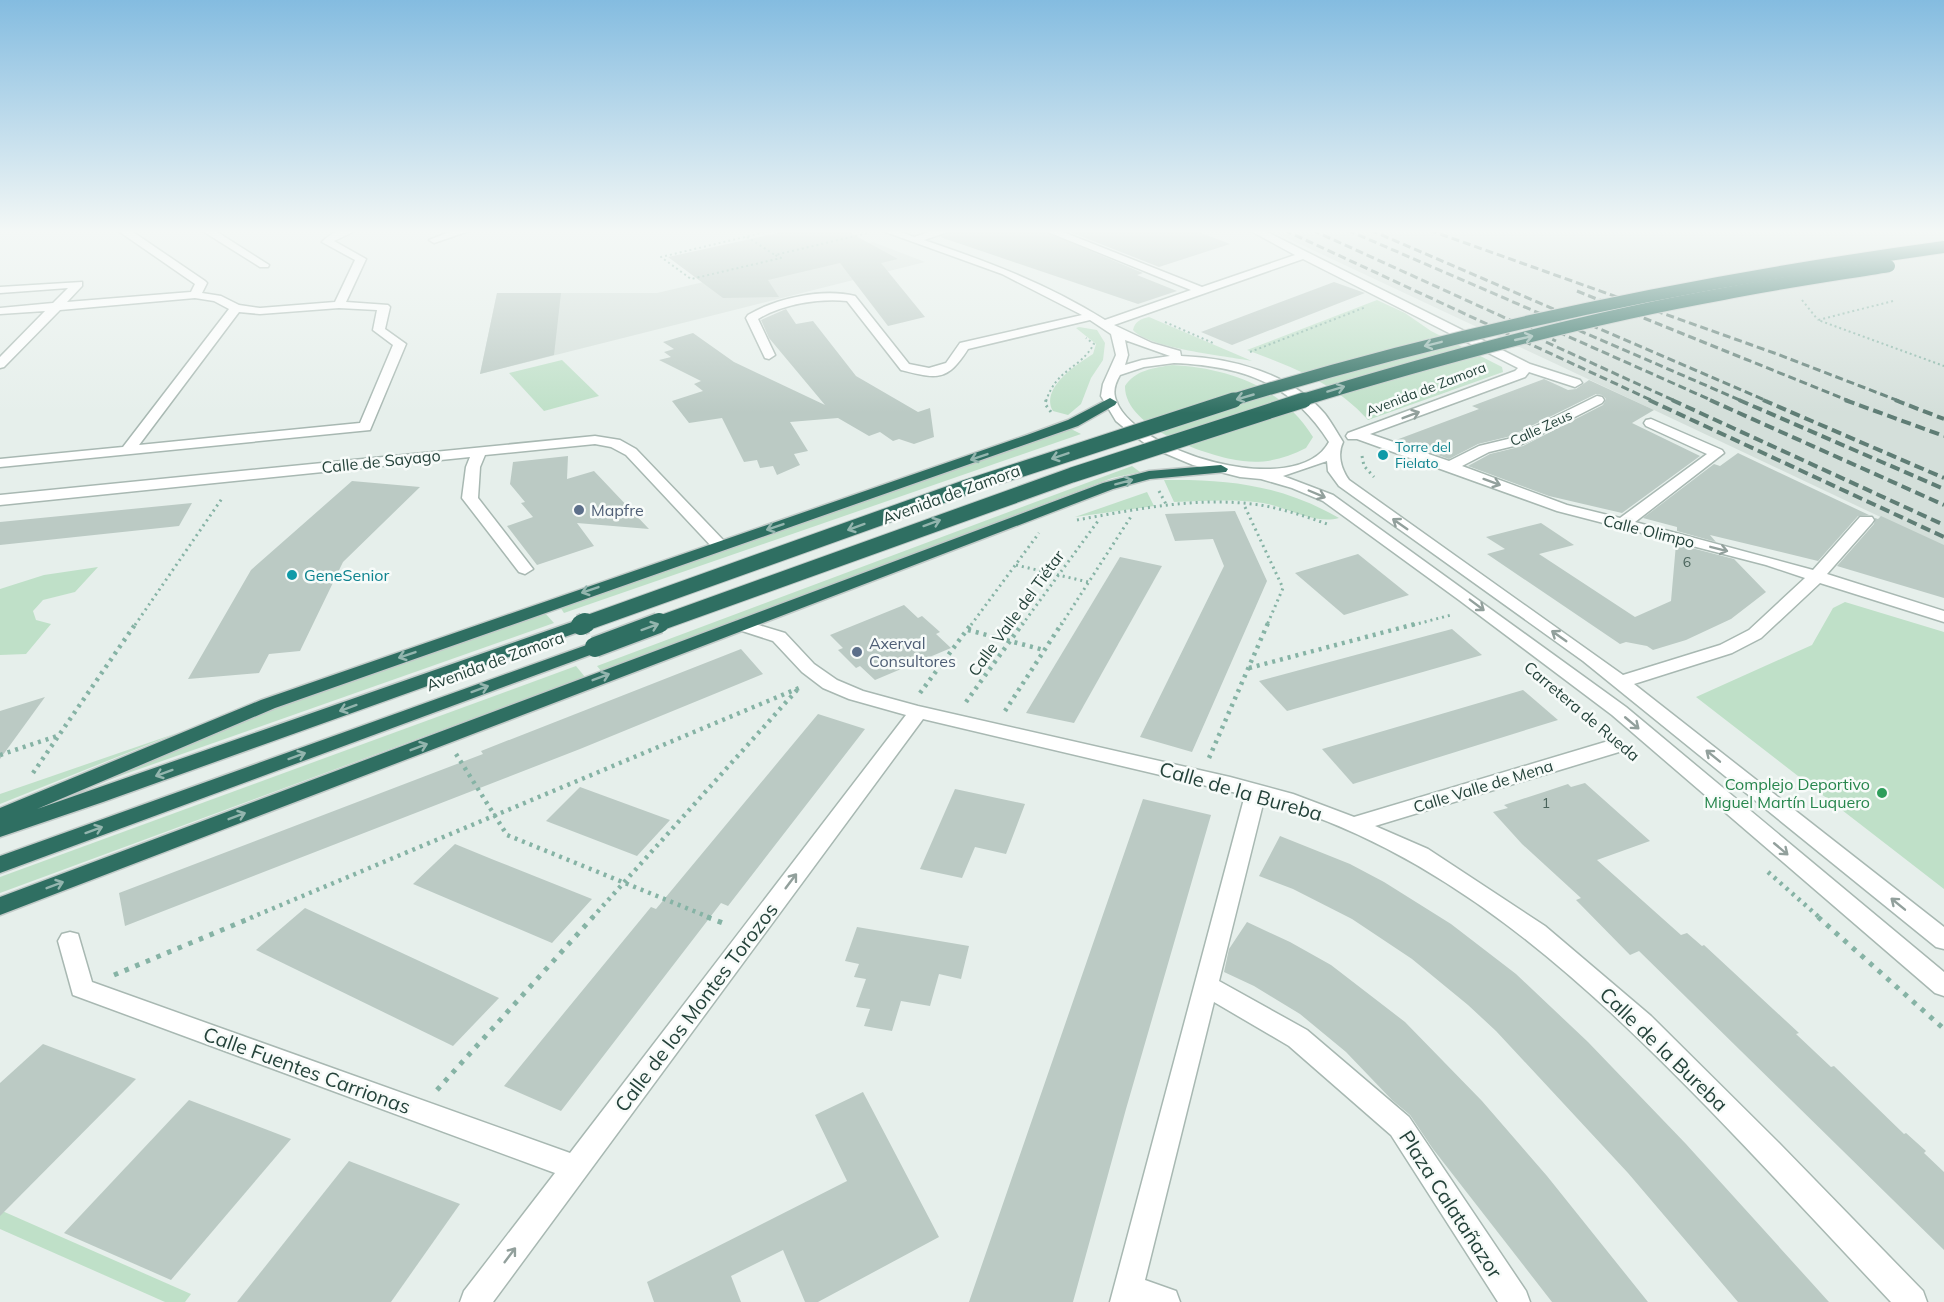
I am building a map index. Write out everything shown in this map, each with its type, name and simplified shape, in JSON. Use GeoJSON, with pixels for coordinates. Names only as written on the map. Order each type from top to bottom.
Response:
{"type":"FeatureCollection","features":[{"type":"Feature","properties":{"kind":"highway","name":"Avenida de Zamora"},"geometry":{"type":"LineString","coordinates":[[0,829],[1190,413],[1348,367],[1494,329],[1667,291]]}},
{"type":"Feature","properties":{"kind":"highway","name":"Avenida de Zamora"},"geometry":{"type":"LineString","coordinates":[[0,865],[1092,466],[1212,426],[1370,378],[1516,340],[1745,291]]}},
{"type":"Feature","properties":{"kind":"highway"},"geometry":{"type":"LineString","coordinates":[[0,816],[268,704],[1073,423],[1110,402]]}},
{"type":"Feature","properties":{"kind":"highway"},"geometry":{"type":"LineString","coordinates":[[0,906],[1107,486],[1149,475],[1221,469]]}},
{"type":"Feature","properties":{"kind":"street"},"geometry":{"type":"LineString","coordinates":[[0,364],[72,291]]}},
{"type":"Feature","properties":{"kind":"street"},"geometry":{"type":"LineString","coordinates":[[195,295],[197,291]]}},
{"type":"Feature","properties":{"kind":"street"},"geometry":{"type":"LineString","coordinates":[[339,305],[346,291]]}},
{"type":"Feature","properties":{"kind":"street"},"geometry":{"type":"LineString","coordinates":[[1047,291],[1117,332],[1149,346],[1252,373],[1286,388],[1318,413],[1329,427],[1334,446],[1335,471],[1344,483],[1588,657],[1944,940]]}},
{"type":"Feature","properties":{"kind":"street"},"geometry":{"type":"LineString","coordinates":[[1104,324],[1203,291]]}},
{"type":"Feature","properties":{"kind":"street"},"geometry":{"type":"LineString","coordinates":[[1377,291],[1526,367],[1575,383]]}},
{"type":"Feature","properties":{"kind":"street"},"geometry":{"type":"LineString","coordinates":[[0,311],[195,295],[217,298],[236,308],[260,311],[339,305],[384,307],[379,330],[400,344],[365,427],[0,463]]}},
{"type":"Feature","properties":{"kind":"street"},"geometry":{"type":"LineString","coordinates":[[769,355],[752,318],[765,310],[826,297],[851,298],[905,367],[929,372],[941,371],[951,366],[964,345],[1092,316]]}},
{"type":"Feature","properties":{"kind":"street"},"geometry":{"type":"LineString","coordinates":[[128,450],[236,308]]}},
{"type":"Feature","properties":{"kind":"street"},"geometry":{"type":"LineString","coordinates":[[1117,332],[1122,355],[1108,385],[1110,402],[1130,426],[1149,441],[1188,459],[1221,469],[1262,475]]}},
{"type":"Feature","properties":{"kind":"street"},"geometry":{"type":"LineString","coordinates":[[1114,373],[1152,360],[1195,359]]}},
{"type":"Feature","properties":{"kind":"street","name":"Avenida de Zamora"},"geometry":{"type":"LineString","coordinates":[[1262,475],[1307,465],[1334,446],[1358,435],[1520,374],[1526,367]]}},
{"type":"Feature","properties":{"kind":"street","name":"Calle Zeus"},"geometry":{"type":"LineString","coordinates":[[1450,466],[1484,449],[1517,441],[1597,400]]}},
{"type":"Feature","properties":{"kind":"street"},"geometry":{"type":"LineString","coordinates":[[1622,524],[1717,453],[1651,423]]}},
{"type":"Feature","properties":{"kind":"street","name":"Calle Olimpo"},"geometry":{"type":"LineString","coordinates":[[1358,435],[1450,466],[1562,508],[1772,562],[1815,578],[1944,617]]}},
{"type":"Feature","properties":{"kind":"street","name":"Calle de Sayago"},"geometry":{"type":"LineString","coordinates":[[0,500],[595,440],[615,443],[631,452],[720,546]]}},
{"type":"Feature","properties":{"kind":"street"},"geometry":{"type":"LineString","coordinates":[[479,451],[473,467],[470,498],[525,568]]}},
{"type":"Feature","properties":{"kind":"street","name":"Carretera de Rueda"},"geometry":{"type":"LineString","coordinates":[[1262,475],[1297,485],[1342,507],[1466,596],[1618,711],[1944,986]]}},
{"type":"Feature","properties":{"kind":"street"},"geometry":{"type":"LineString","coordinates":[[1620,682],[1726,649],[1755,634],[1815,578],[1866,520]]}},
{"type":"Feature","properties":{"kind":"street","name":"Calle de la Bureba"},"geometry":{"type":"LineString","coordinates":[[742,625],[779,637],[808,668],[822,678],[856,695],[1286,799],[1353,825],[1420,855],[1537,933],[1642,1024],[1769,1152],[1912,1302]]}},
{"type":"Feature","properties":{"kind":"street","name":"Calle de los Montes Torozos"},"geometry":{"type":"LineString","coordinates":[[475,1302],[751,934],[913,710]]}},
{"type":"Feature","properties":{"kind":"street","name":"Calle Valle de Mena"},"geometry":{"type":"LineString","coordinates":[[1353,825],[1612,747]]}},
{"type":"Feature","properties":{"kind":"street"},"geometry":{"type":"LineString","coordinates":[[1165,1302],[1127,1295],[1256,791]]}},
{"type":"Feature","properties":{"kind":"street"},"geometry":{"type":"LineString","coordinates":[[70,941],[82,988]]}},
{"type":"Feature","properties":{"kind":"street","name":"Plaza Calatañazor"},"geometry":{"type":"LineString","coordinates":[[1206,985],[1298,1038],[1400,1126],[1515,1302]]}},
{"type":"Feature","properties":{"kind":"street","name":"Calle Fuentes Carrionas"},"geometry":{"type":"LineString","coordinates":[[82,988],[576,1168]]}},
{"type":"Feature","properties":{"kind":"path"},"geometry":{"type":"LineString","coordinates":[[1246,354],[1389,297]]}},
{"type":"Feature","properties":{"kind":"path"},"geometry":{"type":"LineString","coordinates":[[1800,298],[1818,320],[1944,366]]}},
{"type":"Feature","properties":{"kind":"path"},"geometry":{"type":"LineString","coordinates":[[1818,320],[1893,300]]}},
{"type":"Feature","properties":{"kind":"path"},"geometry":{"type":"LineString","coordinates":[[1052,414],[1045,404],[1049,388],[1061,371],[1090,353],[1094,344],[1083,334]]}},
{"type":"Feature","properties":{"kind":"path"},"geometry":{"type":"LineString","coordinates":[[33,773],[237,477]]}},
{"type":"Feature","properties":{"kind":"path"},"geometry":{"type":"LineString","coordinates":[[1167,506],[1230,503],[1258,505],[1290,511],[1332,526]]}},
{"type":"Feature","properties":{"kind":"path"},"geometry":{"type":"LineString","coordinates":[[1201,777],[1283,588],[1245,507]]}},
{"type":"Feature","properties":{"kind":"path"},"geometry":{"type":"LineString","coordinates":[[993,729],[1132,515]]}},
{"type":"Feature","properties":{"kind":"path","name":"Calle Valle del Tiétar"},"geometry":{"type":"LineString","coordinates":[[953,720],[1098,521]]}},
{"type":"Feature","properties":{"kind":"path"},"geometry":{"type":"LineString","coordinates":[[913,710],[1040,532]]}},
{"type":"Feature","properties":{"kind":"path"},"geometry":{"type":"LineString","coordinates":[[1016,565],[1089,582]]}},
{"type":"Feature","properties":{"kind":"path"},"geometry":{"type":"LineString","coordinates":[[1248,669],[1451,615]]}},
{"type":"Feature","properties":{"kind":"path"},"geometry":{"type":"LineString","coordinates":[[968,630],[1044,650]]}},
{"type":"Feature","properties":{"kind":"path"},"geometry":{"type":"LineString","coordinates":[[82,988],[822,678]]}},
{"type":"Feature","properties":{"kind":"path"},"geometry":{"type":"LineString","coordinates":[[418,1110],[799,688]]}},
{"type":"Feature","properties":{"kind":"path"},"geometry":{"type":"LineString","coordinates":[[0,755],[58,736]]}},
{"type":"Feature","properties":{"kind":"path"},"geometry":{"type":"LineString","coordinates":[[452,748],[507,835],[751,934]]}},
{"type":"Feature","properties":{"kind":"path"},"geometry":{"type":"LineString","coordinates":[[1766,870],[1944,1029]]}},
{"type":"Feature","properties":{"kind":"shaded area"},"geometry":{"type":"Polygon","coordinates":[[[666,291],[811,291],[480,374],[497,293],[657,293],[666,291]]]}},
{"type":"Feature","properties":{"kind":"shaded area"},"geometry":{"type":"Polygon","coordinates":[[[1400,291],[1944,291],[1944,547],[1400,291]]]}},
{"type":"Feature","properties":{"kind":"green space"},"geometry":{"type":"Polygon","coordinates":[[[1377,300],[1405,313],[1431,331],[1502,367],[1503,372],[1368,420],[1342,396],[1327,386],[1296,370],[1247,350],[1377,300]]]}},
{"type":"Feature","properties":{"kind":"green space"},"geometry":{"type":"Polygon","coordinates":[[[1149,317],[1252,361],[1154,342],[1133,330],[1135,324],[1149,317]]]}},
{"type":"Feature","properties":{"kind":"green space"},"geometry":{"type":"Polygon","coordinates":[[[1076,328],[1097,330],[1105,343],[1103,360],[1091,378],[1081,404],[1068,415],[1053,411],[1050,402],[1056,385],[1062,378],[1093,354],[1096,344],[1076,328]]]}},
{"type":"Feature","properties":{"kind":"green space"},"geometry":{"type":"Polygon","coordinates":[[[562,360],[599,396],[544,411],[509,373],[562,360]]]}},
{"type":"Feature","properties":{"kind":"green space"},"geometry":{"type":"Polygon","coordinates":[[[1172,365],[1214,370],[1252,383],[1286,405],[1313,437],[1306,448],[1291,455],[1268,461],[1251,462],[1210,454],[1171,438],[1138,415],[1128,401],[1125,386],[1140,373],[1172,365]]]}},
{"type":"Feature","properties":{"kind":"green space"},"geometry":{"type":"Polygon","coordinates":[[[1071,429],[1081,434],[564,613],[560,607],[1071,429]]]}},
{"type":"Feature","properties":{"kind":"green space"},"geometry":{"type":"Polygon","coordinates":[[[1132,466],[1140,472],[1112,478],[602,672],[597,666],[1132,466]]]}},
{"type":"Feature","properties":{"kind":"green space"},"geometry":{"type":"Polygon","coordinates":[[[1164,480],[1211,481],[1254,486],[1296,498],[1339,518],[1320,519],[1263,503],[1174,502],[1164,480]]]}},
{"type":"Feature","properties":{"kind":"green space"},"geometry":{"type":"Polygon","coordinates":[[[1147,492],[1154,506],[1075,517],[1147,492]]]}},
{"type":"Feature","properties":{"kind":"green space"},"geometry":{"type":"Polygon","coordinates":[[[98,567],[75,592],[43,600],[33,611],[36,620],[51,624],[26,654],[0,655],[0,589],[44,575],[98,567]]]}},
{"type":"Feature","properties":{"kind":"green space","name":"Complejo Deportivo Miguel Martín Luquero"},"geometry":{"type":"Polygon","coordinates":[[[1845,602],[1944,632],[1944,889],[1696,697],[1812,645],[1833,608],[1845,602]]]}},
{"type":"Feature","properties":{"kind":"green space"},"geometry":{"type":"Polygon","coordinates":[[[545,613],[554,623],[57,798],[289,703],[545,613]]]}},
{"type":"Feature","properties":{"kind":"green space"},"geometry":{"type":"Polygon","coordinates":[[[576,666],[585,677],[0,893],[0,877],[576,666]]]}},
{"type":"Feature","properties":{"kind":"green space"},"geometry":{"type":"Polygon","coordinates":[[[177,733],[0,804],[0,794],[177,733]]]}},
{"type":"Feature","properties":{"kind":"green space"},"geometry":{"type":"Polygon","coordinates":[[[0,1210],[191,1294],[185,1302],[165,1302],[0,1229],[0,1210]]]}},
{"type":"Feature","properties":{"kind":"building"},"geometry":{"type":"Polygon","coordinates":[[[713,291],[775,291],[779,297],[723,298],[713,291]]]}},
{"type":"Feature","properties":{"kind":"building"},"geometry":{"type":"Polygon","coordinates":[[[861,291],[904,291],[925,317],[888,326],[861,291]]]}},
{"type":"Feature","properties":{"kind":"building"},"geometry":{"type":"Polygon","coordinates":[[[1099,291],[1177,291],[1138,304],[1099,291]]]}},
{"type":"Feature","properties":{"kind":"building"},"geometry":{"type":"Polygon","coordinates":[[[1311,291],[1359,291],[1365,293],[1232,345],[1201,332],[1311,291]]]}},
{"type":"Feature","properties":{"kind":"building"},"geometry":{"type":"Polygon","coordinates":[[[497,293],[561,293],[554,355],[480,374],[497,293]]]}},
{"type":"Feature","properties":{"kind":"building"},"geometry":{"type":"Polygon","coordinates":[[[786,309],[796,324],[813,321],[856,376],[918,412],[930,408],[934,437],[914,444],[899,439],[893,441],[880,432],[869,436],[838,418],[790,422],[808,451],[794,454],[800,465],[777,475],[773,466],[760,468],[757,460],[744,462],[722,418],[689,423],[672,401],[703,391],[694,384],[701,381],[659,360],[671,357],[664,352],[674,349],[663,342],[693,333],[734,362],[825,405],[769,338],[761,320],[786,309]]]}},
{"type":"Feature","properties":{"kind":"building"},"geometry":{"type":"Polygon","coordinates":[[[1544,379],[1568,390],[1576,389],[1589,380],[1654,410],[1632,423],[1700,456],[1622,513],[1549,496],[1468,466],[1490,454],[1523,446],[1603,405],[1606,399],[1602,395],[1596,394],[1511,436],[1478,444],[1449,459],[1396,440],[1479,409],[1472,406],[1544,379]]]}},
{"type":"Feature","properties":{"kind":"building"},"geometry":{"type":"Polygon","coordinates":[[[1738,453],[1869,515],[1858,516],[1818,561],[1710,535],[1716,542],[1677,531],[1677,527],[1643,518],[1714,464],[1720,466],[1738,453]]]}},
{"type":"Feature","properties":{"kind":"building","name":"Mapfre"},"geometry":{"type":"Polygon","coordinates":[[[568,456],[567,479],[594,471],[649,529],[577,523],[594,546],[537,565],[507,526],[533,517],[521,503],[525,502],[510,484],[513,462],[568,456]]]}},
{"type":"Feature","properties":{"kind":"building","name":"GeneSenior"},"geometry":{"type":"Polygon","coordinates":[[[352,481],[420,487],[343,562],[300,651],[269,654],[259,673],[188,679],[251,570],[352,481]]]}},
{"type":"Feature","properties":{"kind":"building"},"geometry":{"type":"Polygon","coordinates":[[[192,503],[179,526],[0,545],[0,522],[192,503]]]}},
{"type":"Feature","properties":{"kind":"building"},"geometry":{"type":"Polygon","coordinates":[[[1235,511],[1267,581],[1192,752],[1140,737],[1224,566],[1213,539],[1175,541],[1165,514],[1235,511]]]}},
{"type":"Feature","properties":{"kind":"building"},"geometry":{"type":"Polygon","coordinates":[[[1881,516],[1944,545],[1944,598],[1837,566],[1874,524],[1875,518],[1878,519],[1881,516]]]}},
{"type":"Feature","properties":{"kind":"building"},"geometry":{"type":"Polygon","coordinates":[[[1541,523],[1574,545],[1539,554],[1635,617],[1671,601],[1676,544],[1734,559],[1766,592],[1731,619],[1686,640],[1653,650],[1647,646],[1626,642],[1620,644],[1487,554],[1505,549],[1486,537],[1541,523]]]}},
{"type":"Feature","properties":{"kind":"building"},"geometry":{"type":"Polygon","coordinates":[[[1358,554],[1409,595],[1344,615],[1295,573],[1358,554]]]}},
{"type":"Feature","properties":{"kind":"building"},"geometry":{"type":"Polygon","coordinates":[[[1120,557],[1162,566],[1074,723],[1026,713],[1120,557]]]}},
{"type":"Feature","properties":{"kind":"building"},"geometry":{"type":"Polygon","coordinates":[[[904,605],[918,618],[922,616],[940,632],[936,634],[951,648],[875,680],[860,666],[856,668],[838,650],[843,648],[830,635],[904,605]]]}},
{"type":"Feature","properties":{"kind":"building"},"geometry":{"type":"Polygon","coordinates":[[[1452,629],[1482,655],[1287,711],[1259,681],[1452,629]]]}},
{"type":"Feature","properties":{"kind":"building"},"geometry":{"type":"Polygon","coordinates":[[[741,649],[763,674],[580,749],[125,926],[119,893],[483,754],[481,751],[741,649]]]}},
{"type":"Feature","properties":{"kind":"building"},"geometry":{"type":"Polygon","coordinates":[[[1523,690],[1558,720],[1353,784],[1322,749],[1523,690]]]}},
{"type":"Feature","properties":{"kind":"building"},"geometry":{"type":"Polygon","coordinates":[[[45,697],[0,759],[0,711],[45,697]]]}},
{"type":"Feature","properties":{"kind":"building"},"geometry":{"type":"Polygon","coordinates":[[[818,714],[865,729],[728,906],[721,903],[561,1111],[504,1086],[651,907],[656,909],[818,714]]]}},
{"type":"Feature","properties":{"kind":"building"},"geometry":{"type":"Polygon","coordinates":[[[1585,783],[1650,841],[1597,860],[1681,935],[1687,933],[1702,946],[1704,945],[1799,1033],[1796,1034],[1831,1067],[1834,1066],[1904,1134],[1906,1133],[1926,1151],[1924,1153],[1944,1172],[1944,1250],[1639,951],[1630,955],[1576,900],[1581,898],[1522,844],[1493,812],[1508,808],[1504,805],[1568,784],[1571,787],[1585,783]]]}},
{"type":"Feature","properties":{"kind":"building"},"geometry":{"type":"Polygon","coordinates":[[[580,787],[670,820],[637,856],[546,821],[580,787]]]}},
{"type":"Feature","properties":{"kind":"building"},"geometry":{"type":"Polygon","coordinates":[[[955,789],[1025,804],[1006,854],[975,847],[962,878],[920,869],[955,789]]]}},
{"type":"Feature","properties":{"kind":"building"},"geometry":{"type":"Polygon","coordinates":[[[1143,799],[1211,815],[1073,1302],[969,1302],[1143,799]]]}},
{"type":"Feature","properties":{"kind":"building"},"geometry":{"type":"Polygon","coordinates":[[[1280,836],[1350,864],[1384,882],[1451,924],[1516,974],[1588,1042],[1686,1144],[1829,1302],[1738,1302],[1628,1173],[1496,1031],[1468,1005],[1412,959],[1352,919],[1293,889],[1259,876],[1280,836]]]}},
{"type":"Feature","properties":{"kind":"building"},"geometry":{"type":"Polygon","coordinates":[[[455,844],[592,899],[552,943],[413,884],[455,844]]]}},
{"type":"Feature","properties":{"kind":"building"},"geometry":{"type":"Polygon","coordinates":[[[305,908],[499,998],[453,1046],[256,950],[305,908]]]}},
{"type":"Feature","properties":{"kind":"building"},"geometry":{"type":"Polygon","coordinates":[[[1247,922],[1331,965],[1405,1022],[1482,1101],[1547,1176],[1648,1302],[1552,1302],[1433,1149],[1410,1115],[1392,1100],[1346,1052],[1300,1014],[1254,986],[1224,972],[1229,949],[1247,922]]]}},
{"type":"Feature","properties":{"kind":"building"},"geometry":{"type":"Polygon","coordinates":[[[857,927],[969,946],[961,979],[939,974],[930,1006],[901,1001],[892,1031],[864,1026],[870,1009],[856,1007],[866,979],[854,977],[859,964],[845,961],[857,927]]]}},
{"type":"Feature","properties":{"kind":"building"},"geometry":{"type":"Polygon","coordinates":[[[43,1044],[136,1079],[0,1216],[0,1083],[43,1044]]]}},
{"type":"Feature","properties":{"kind":"building"},"geometry":{"type":"Polygon","coordinates":[[[863,1092],[939,1237],[818,1302],[805,1302],[783,1250],[731,1276],[741,1302],[654,1302],[647,1282],[847,1181],[815,1115],[863,1092]]]}},
{"type":"Feature","properties":{"kind":"building"},"geometry":{"type":"Polygon","coordinates":[[[189,1100],[291,1139],[171,1280],[64,1233],[189,1100]]]}},
{"type":"Feature","properties":{"kind":"building"},"geometry":{"type":"Polygon","coordinates":[[[349,1161],[460,1204],[391,1302],[237,1302],[349,1161]]]}},
{"type":"Feature","properties":{"kind":"railway"},"geometry":{"type":"LineString","coordinates":[[1415,291],[1653,401]]}},
{"type":"Feature","properties":{"kind":"railway"},"geometry":{"type":"LineString","coordinates":[[1446,291],[1556,341]]}},
{"type":"Feature","properties":{"kind":"railway"},"geometry":{"type":"LineString","coordinates":[[1487,291],[1742,401]]}},
{"type":"Feature","properties":{"kind":"railway"},"geometry":{"type":"LineString","coordinates":[[1511,291],[1767,401]]}},
{"type":"Feature","properties":{"kind":"railway"},"geometry":{"type":"LineString","coordinates":[[1577,291],[1849,401]]}},
{"type":"Feature","properties":{"kind":"railway"},"geometry":{"type":"LineString","coordinates":[[1600,291],[1777,354],[1899,401]]}},
{"type":"Feature","properties":{"kind":"railway"},"geometry":{"type":"LineString","coordinates":[[1547,327],[1713,401]]}},
{"type":"Feature","properties":{"kind":"railway"},"geometry":{"type":"LineString","coordinates":[[1546,342],[1675,401]]}},
{"type":"Feature","properties":{"kind":"railway"},"geometry":{"type":"LineString","coordinates":[[1649,400],[1944,537]]}},
{"type":"Feature","properties":{"kind":"railway"},"geometry":{"type":"LineString","coordinates":[[1672,400],[1944,525]]}},
{"type":"Feature","properties":{"kind":"railway"},"geometry":{"type":"LineString","coordinates":[[1710,400],[1944,505]]}},
{"type":"Feature","properties":{"kind":"railway"},"geometry":{"type":"LineString","coordinates":[[1739,400],[1944,489]]}},
{"type":"Feature","properties":{"kind":"railway"},"geometry":{"type":"LineString","coordinates":[[1763,400],[1944,478]]}},
{"type":"Feature","properties":{"kind":"railway"},"geometry":{"type":"LineString","coordinates":[[1845,400],[1944,436]]}},
{"type":"Feature","properties":{"kind":"railway"},"geometry":{"type":"LineString","coordinates":[[1895,400],[1944,419]]}},
{"type":"Feature","properties":{"kind":"place","name":"Torre del Fielato"},"geometry":{"type":"Point","coordinates":[1383,455]}},
{"type":"Feature","properties":{"kind":"place","name":"Mapfre"},"geometry":{"type":"Point","coordinates":[579,510]}},
{"type":"Feature","properties":{"kind":"place","name":"GeneSenior"},"geometry":{"type":"Point","coordinates":[292,575]}},
{"type":"Feature","properties":{"kind":"place","name":"Axerval Consultores"},"geometry":{"type":"Point","coordinates":[857,652]}},
{"type":"Feature","properties":{"kind":"place","name":"Complejo Deportivo Miguel Martín Luquero"},"geometry":{"type":"Point","coordinates":[1882,793]}}]}
